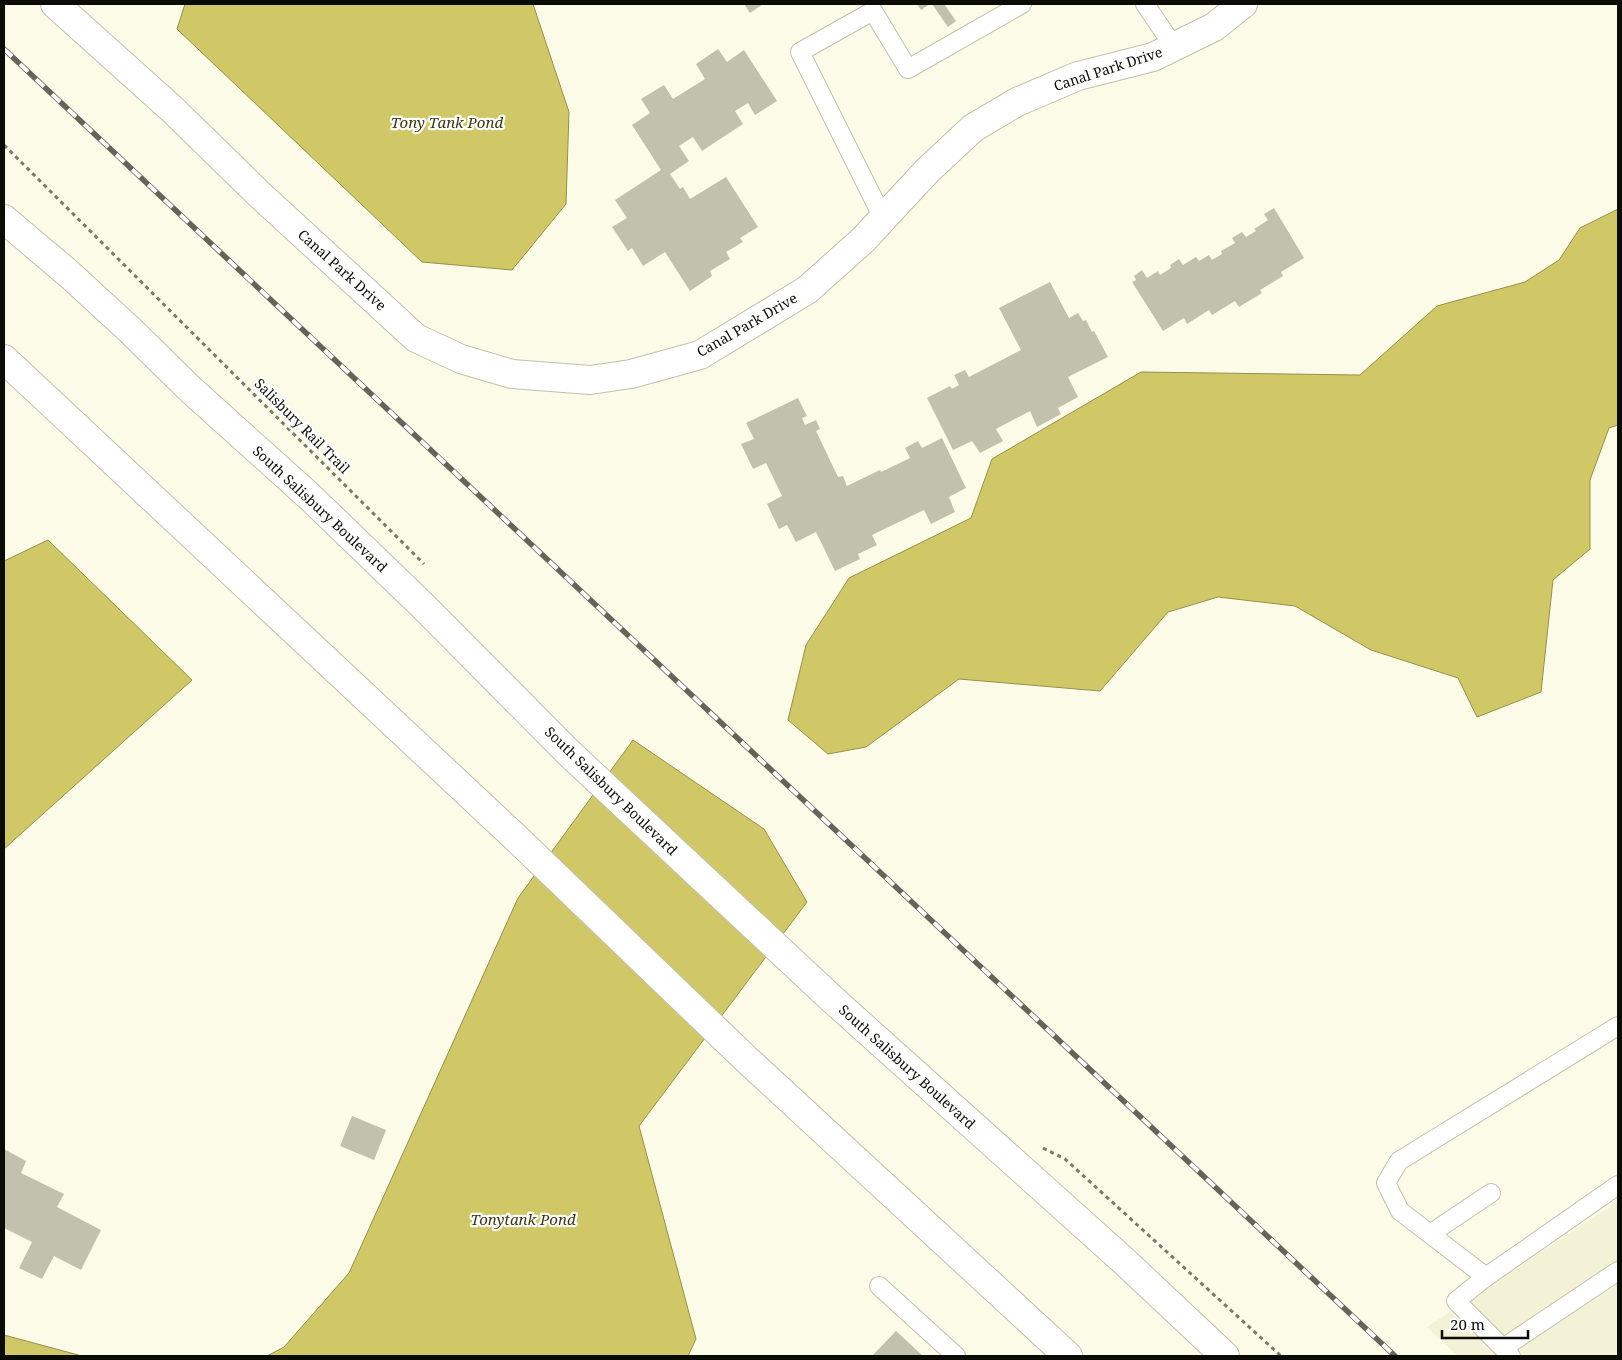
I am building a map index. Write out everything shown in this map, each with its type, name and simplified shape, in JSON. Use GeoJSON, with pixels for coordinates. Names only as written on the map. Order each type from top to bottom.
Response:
{"type":"FeatureCollection","features":[{"type":"Feature","properties":{"kind":"main road","name":"Canal Park Drive"},"geometry":{"type":"LineString","coordinates":[[55,4],[173,110],[260,195],[416,338],[461,358],[512,374],[590,380],[631,374],[700,355],[807,290],[863,240],[927,171],[973,128],[1017,102],[1078,76],[1153,57],[1214,27],[1243,4]]}},
{"type":"Feature","properties":{"kind":"main road","name":"South Salisbury Boulevard"},"geometry":{"type":"LineString","coordinates":[[4,218],[69,274],[190,389],[310,497],[424,607],[569,753],[832,999],[1125,1262],[1225,1356]]}},
{"type":"Feature","properties":{"kind":"main road"},"geometry":{"type":"LineString","coordinates":[[4,359],[515,837],[745,1058],[1068,1356]]}},
{"type":"Feature","properties":{"kind":"lane"},"geometry":{"type":"LineString","coordinates":[[882,218],[800,52],[873,11],[908,69],[1022,4]]}},
{"type":"Feature","properties":{"kind":"lane"},"geometry":{"type":"LineString","coordinates":[[1145,4],[1174,47]]}},
{"type":"Feature","properties":{"kind":"lane"},"geometry":{"type":"LineString","coordinates":[[1486,1277],[1400,1211],[1386,1183],[1399,1161],[1618,1026]]}},
{"type":"Feature","properties":{"kind":"lane"},"geometry":{"type":"LineString","coordinates":[[1618,1185],[1486,1277],[1456,1301],[1507,1352],[1618,1271]]}},
{"type":"Feature","properties":{"kind":"lane"},"geometry":{"type":"LineString","coordinates":[[1430,1234],[1491,1193]]}},
{"type":"Feature","properties":{"kind":"lane"},"geometry":{"type":"LineString","coordinates":[[879,1286],[956,1356]]}},
{"type":"Feature","properties":{"kind":"path","name":"Salisbury Rail Trail"},"geometry":{"type":"LineString","coordinates":[[4,145],[427,567]]}},
{"type":"Feature","properties":{"kind":"shaded area"},"geometry":{"type":"Polygon","coordinates":[[[1618,1201],[1618,1356],[1458,1356],[1427,1327],[1618,1201]]]}},
{"type":"Feature","properties":{"kind":"water","name":"Tony Tank Pond"},"geometry":{"type":"Polygon","coordinates":[[[185,4],[533,4],[569,112],[566,204],[512,270],[422,262],[177,29],[185,4]]]}},
{"type":"Feature","properties":{"kind":"water"},"geometry":{"type":"Polygon","coordinates":[[[1618,209],[1618,425],[1609,428],[1590,480],[1590,549],[1553,580],[1541,692],[1477,717],[1458,678],[1371,650],[1295,606],[1218,597],[1168,612],[1100,691],[959,679],[866,747],[828,754],[788,720],[806,645],[849,578],[971,518],[992,459],[1141,372],[1360,375],[1437,306],[1525,282],[1559,260],[1580,228],[1618,209]]]}},
{"type":"Feature","properties":{"kind":"water"},"geometry":{"type":"Polygon","coordinates":[[[48,540],[192,680],[4,849],[4,561],[48,540]]]}},
{"type":"Feature","properties":{"kind":"water","name":"Tonytank Pond"},"geometry":{"type":"Polygon","coordinates":[[[633,740],[764,829],[807,902],[639,1126],[696,1339],[688,1356],[267,1356],[284,1347],[349,1273],[518,898],[633,740]]]}},
{"type":"Feature","properties":{"kind":"water"},"geometry":{"type":"Polygon","coordinates":[[[4,1335],[82,1356],[4,1356],[4,1335]]]}},
{"type":"Feature","properties":{"kind":"building"},"geometry":{"type":"Polygon","coordinates":[[[744,4],[763,4],[750,13],[744,4]]]}},
{"type":"Feature","properties":{"kind":"building"},"geometry":{"type":"Polygon","coordinates":[[[917,4],[930,4],[921,10],[917,4]]]}},
{"type":"Feature","properties":{"kind":"building"},"geometry":{"type":"Polygon","coordinates":[[[932,4],[944,4],[956,21],[948,27],[932,4]]]}},
{"type":"Feature","properties":{"kind":"building"},"geometry":{"type":"Polygon","coordinates":[[[718,49],[727,62],[744,50],[777,101],[755,115],[748,103],[735,111],[743,124],[702,151],[693,137],[679,146],[689,161],[670,174],[680,189],[683,187],[690,199],[726,177],[758,227],[740,238],[743,242],[726,252],[730,259],[710,271],[712,276],[690,291],[665,252],[643,266],[632,248],[628,251],[612,227],[627,218],[615,200],[661,170],[632,125],[650,113],[641,99],[664,85],[673,99],[705,79],[696,64],[718,49]]]}},
{"type":"Feature","properties":{"kind":"building"},"geometry":{"type":"Polygon","coordinates":[[[1274,208],[1304,258],[1281,272],[1283,276],[1260,290],[1262,293],[1239,307],[1235,301],[1212,315],[1209,310],[1187,324],[1184,318],[1163,331],[1132,282],[1136,280],[1134,276],[1142,270],[1147,278],[1158,271],[1160,275],[1171,268],[1170,265],[1179,259],[1183,265],[1196,257],[1199,261],[1209,255],[1212,260],[1222,254],[1221,251],[1235,243],[1232,238],[1242,232],[1246,237],[1256,231],[1254,229],[1268,220],[1264,214],[1274,208]]]}},
{"type":"Feature","properties":{"kind":"building"},"geometry":{"type":"Polygon","coordinates":[[[1050,282],[1069,318],[1078,313],[1083,321],[1086,320],[1108,357],[1068,377],[1078,397],[1058,408],[1061,414],[1037,427],[1030,411],[996,429],[1003,441],[980,453],[972,441],[953,450],[927,398],[950,386],[952,389],[959,385],[954,375],[965,370],[969,377],[1021,350],[999,308],[1050,282]]]}},
{"type":"Feature","properties":{"kind":"building"},"geometry":{"type":"Polygon","coordinates":[[[798,398],[807,416],[802,418],[805,425],[816,420],[820,429],[816,431],[838,477],[843,476],[847,486],[910,458],[905,448],[918,441],[922,448],[942,438],[966,488],[949,497],[955,512],[931,524],[924,510],[872,535],[877,545],[858,554],[860,559],[835,571],[816,532],[796,542],[787,525],[779,529],[767,504],[782,496],[766,463],[753,469],[741,444],[754,439],[746,423],[798,398]]]}},
{"type":"Feature","properties":{"kind":"building"},"geometry":{"type":"Polygon","coordinates":[[[352,1116],[386,1130],[374,1160],[340,1146],[352,1116]]]}},
{"type":"Feature","properties":{"kind":"building"},"geometry":{"type":"Polygon","coordinates":[[[4,1149],[26,1161],[21,1173],[64,1194],[57,1207],[101,1230],[81,1270],[54,1256],[42,1279],[19,1268],[32,1242],[4,1228],[4,1149]]]}},
{"type":"Feature","properties":{"kind":"building"},"geometry":{"type":"Polygon","coordinates":[[[896,1331],[923,1356],[872,1356],[896,1331]]]}},
{"type":"Feature","properties":{"kind":"railway"},"geometry":{"type":"LineString","coordinates":[[4,49],[1395,1356]]}}]}
